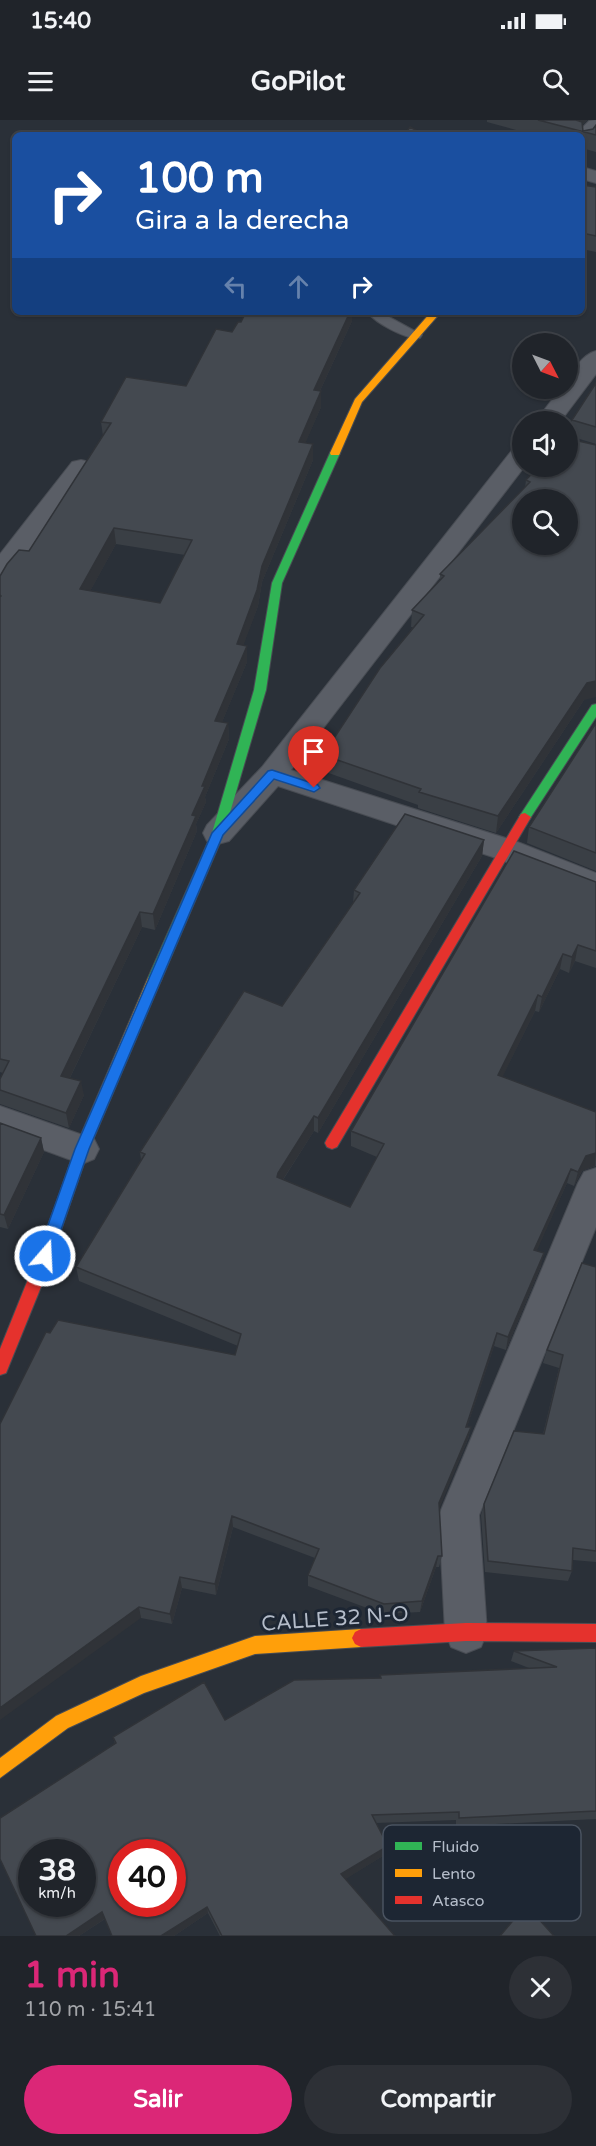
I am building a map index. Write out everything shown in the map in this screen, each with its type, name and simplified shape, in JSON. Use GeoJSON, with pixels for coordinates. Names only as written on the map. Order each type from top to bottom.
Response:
{"type":"FeatureCollection","features":[{"type":"Feature","properties":{"kind":"street"},"geometry":{"type":"LineString","coordinates":[[585,137],[596,125]]}},
{"type":"Feature","properties":{"kind":"street"},"geometry":{"type":"LineString","coordinates":[[0,1368],[37,1277],[82,1149],[218,833],[260,690],[277,583],[358,401],[433,315]]}},
{"type":"Feature","properties":{"kind":"street"},"geometry":{"type":"LineString","coordinates":[[555,411],[596,358]]}},
{"type":"Feature","properties":{"kind":"street"},"geometry":{"type":"LineString","coordinates":[[0,572],[81,467]]}},
{"type":"Feature","properties":{"kind":"street"},"geometry":{"type":"LineString","coordinates":[[218,833],[272,774],[512,467]]}},
{"type":"Feature","properties":{"kind":"street"},"geometry":{"type":"LineString","coordinates":[[332,1143],[504,849],[596,708]]}},
{"type":"Feature","properties":{"kind":"street"},"geometry":{"type":"LineString","coordinates":[[272,774],[504,849],[596,885]]}},
{"type":"Feature","properties":{"kind":"street"},"geometry":{"type":"LineString","coordinates":[[0,1120],[82,1149]]}},
{"type":"Feature","properties":{"kind":"street"},"geometry":{"type":"LineString","coordinates":[[466,1632],[459,1515],[596,1183]]}},
{"type":"Feature","properties":{"kind":"street","name":"CALLE 32 N-O"},"geometry":{"type":"LineString","coordinates":[[0,1769],[62,1722],[141,1685],[255,1645],[466,1632],[596,1633]]}},
{"type":"Feature","properties":{"kind":"lane"},"geometry":{"type":"LineString","coordinates":[[376,315],[416,335]]}},
{"type":"Feature","properties":{"kind":"building"},"geometry":{"type":"Polygon","coordinates":[[[538,120],[576,120],[582,122],[583,131],[593,129],[596,125],[596,135],[538,120]]]}},
{"type":"Feature","properties":{"kind":"building"},"geometry":{"type":"Polygon","coordinates":[[[410,127],[419,132],[406,132],[410,127]]]}},
{"type":"Feature","properties":{"kind":"building"},"geometry":{"type":"Polygon","coordinates":[[[585,185],[596,187],[596,236],[585,234],[585,185]]]}},
{"type":"Feature","properties":{"kind":"building"},"geometry":{"type":"Polygon","coordinates":[[[244,315],[349,315],[314,390],[321,391],[299,442],[313,444],[262,566],[257,590],[237,644],[247,646],[215,721],[228,723],[192,815],[196,816],[153,914],[140,912],[61,1076],[81,1081],[66,1113],[0,1090],[0,1079],[9,1061],[0,1059],[0,576],[19,550],[29,551],[111,423],[101,422],[126,377],[186,386],[216,329],[232,332],[238,322],[241,322],[244,315]],[[114,528],[80,589],[160,603],[192,540],[114,528]]]}},
{"type":"Feature","properties":{"kind":"building"},"geometry":{"type":"Polygon","coordinates":[[[596,383],[596,427],[578,422],[578,411],[596,383]]]}},
{"type":"Feature","properties":{"kind":"building"},"geometry":{"type":"Polygon","coordinates":[[[578,441],[596,445],[596,681],[587,683],[498,816],[419,792],[421,789],[323,755],[380,668],[424,615],[412,610],[444,576],[440,574],[512,500],[512,555],[578,555],[578,489],[523,489],[530,482],[526,480],[529,477],[578,477],[578,441]]]}},
{"type":"Feature","properties":{"kind":"building"},"geometry":{"type":"Polygon","coordinates":[[[596,723],[596,853],[529,827],[596,723]]]}},
{"type":"Feature","properties":{"kind":"building"},"geometry":{"type":"Polygon","coordinates":[[[405,814],[484,840],[318,1118],[314,1116],[278,1173],[277,1177],[350,1207],[384,1144],[351,1131],[514,851],[596,882],[596,951],[578,945],[572,957],[563,954],[542,997],[538,995],[498,1075],[596,1112],[596,1153],[586,1156],[578,1172],[571,1169],[534,1250],[544,1253],[508,1337],[497,1333],[466,1427],[471,1427],[439,1503],[442,1556],[438,1556],[422,1601],[384,1604],[308,1575],[319,1549],[232,1516],[215,1584],[180,1577],[170,1614],[139,1607],[0,1708],[0,1424],[46,1332],[50,1333],[58,1320],[235,1355],[241,1334],[76,1267],[145,1154],[140,1152],[244,991],[282,1006],[360,893],[354,890],[405,814]]]}},
{"type":"Feature","properties":{"kind":"building"},"geometry":{"type":"Polygon","coordinates":[[[0,1123],[41,1138],[4,1215],[0,1214],[0,1123]]]}},
{"type":"Feature","properties":{"kind":"building"},"geometry":{"type":"Polygon","coordinates":[[[582,1263],[596,1267],[596,1551],[573,1548],[572,1571],[488,1561],[484,1504],[514,1431],[544,1434],[563,1355],[547,1350],[582,1263]]]}},
{"type":"Feature","properties":{"kind":"building"},"geometry":{"type":"Polygon","coordinates":[[[596,1648],[596,1811],[459,1818],[459,1812],[372,1815],[383,1836],[383,1849],[341,1874],[395,1936],[222,1936],[207,1907],[161,1936],[112,1936],[102,1912],[96,1916],[96,1839],[18,1839],[18,1898],[0,1859],[0,1818],[116,1743],[113,1737],[204,1682],[225,1720],[294,1680],[381,1678],[380,1675],[557,1667],[514,1651],[596,1648]]]}},
{"type":"Feature","properties":{"kind":"building"},"geometry":{"type":"Polygon","coordinates":[[[27,1917],[94,1917],[66,1936],[36,1936],[27,1917]]]}},
{"type":"Feature","properties":{"kind":"building"},"geometry":{"type":"Polygon","coordinates":[[[513,1921],[540,1921],[554,1936],[500,1936],[513,1921]]]}},
{"type":"Feature","properties":{"kind":"traffic: fast"},"geometry":{"type":"LineString","coordinates":[[155,978],[218,833],[260,690],[277,583],[335,453]]}},
{"type":"Feature","properties":{"kind":"traffic: fast"},"geometry":{"type":"LineString","coordinates":[[525,817],[596,708]]}},
{"type":"Feature","properties":{"kind":"traffic: slow"},"geometry":{"type":"LineString","coordinates":[[335,453],[358,401],[433,315]]}},
{"type":"Feature","properties":{"kind":"traffic: slow"},"geometry":{"type":"LineString","coordinates":[[65,1198],[82,1149],[155,978]]}},
{"type":"Feature","properties":{"kind":"traffic: slow"},"geometry":{"type":"LineString","coordinates":[[0,1769],[62,1722],[141,1685],[255,1645],[361,1638]]}},
{"type":"Feature","properties":{"kind":"traffic: jam"},"geometry":{"type":"LineString","coordinates":[[332,1143],[525,817]]}},
{"type":"Feature","properties":{"kind":"traffic: jam"},"geometry":{"type":"LineString","coordinates":[[0,1368],[37,1277],[65,1198]]}},
{"type":"Feature","properties":{"kind":"traffic: jam"},"geometry":{"type":"LineString","coordinates":[[361,1638],[466,1632],[596,1633]]}},
{"type":"Feature","properties":{"kind":"route"},"geometry":{"type":"LineString","coordinates":[[45,1256],[82,1149],[218,833],[272,774],[314,788]]}}]}
